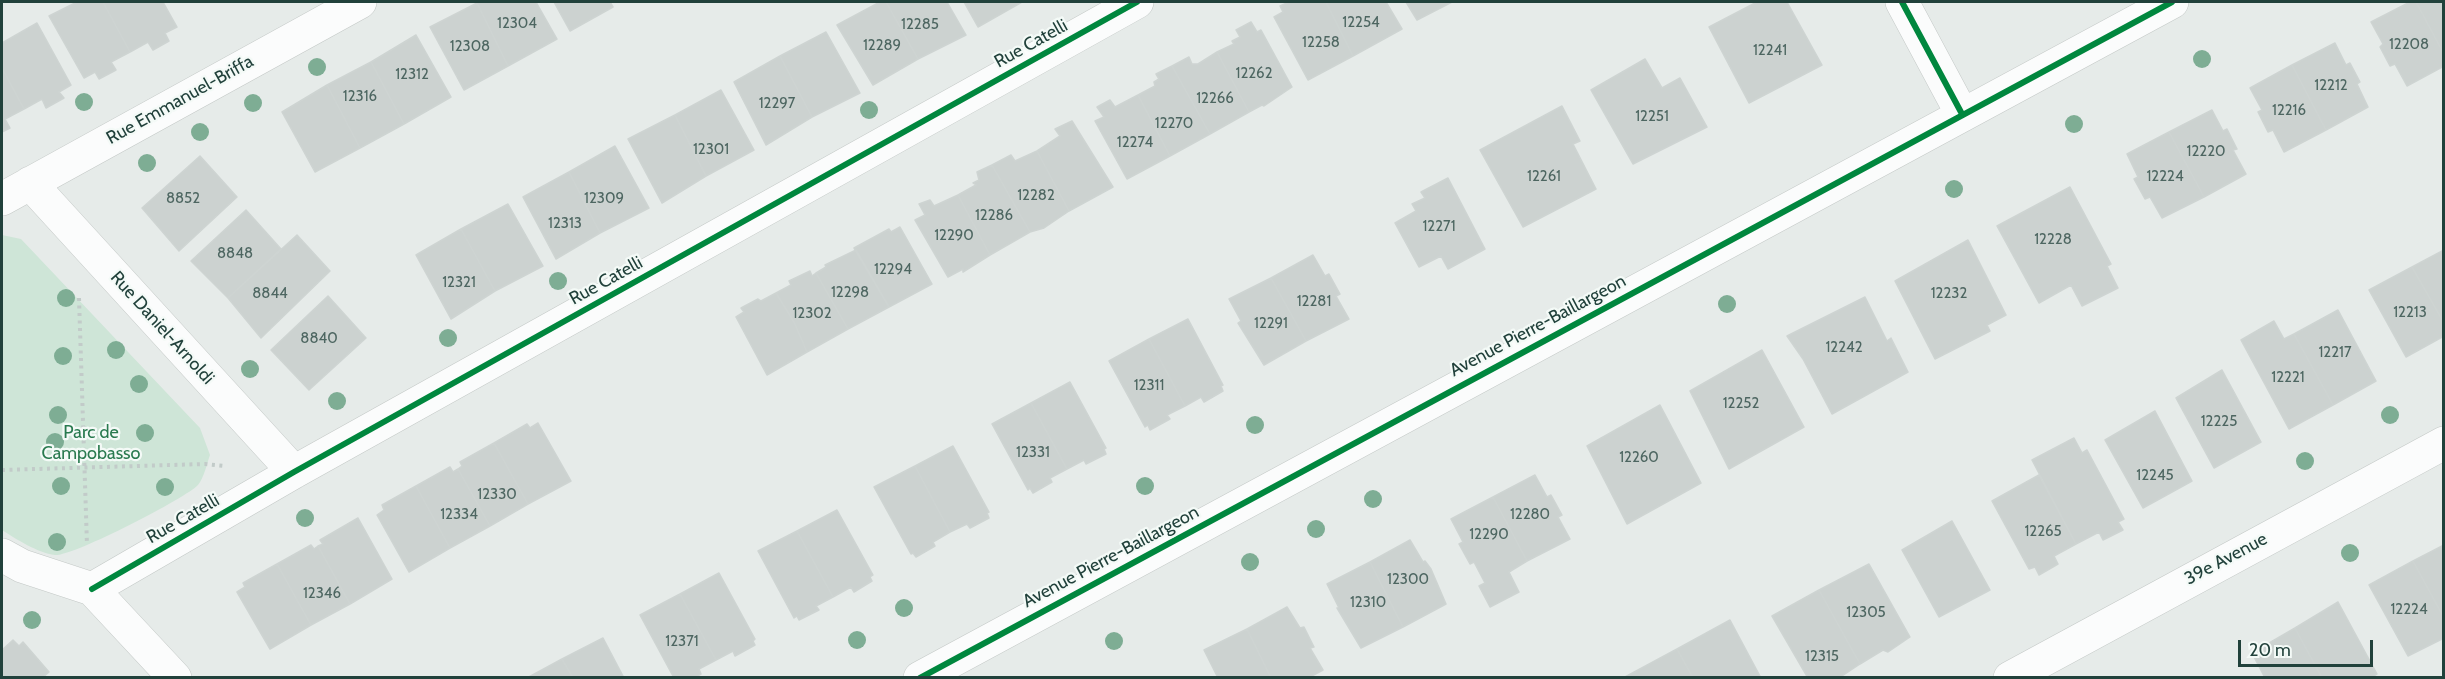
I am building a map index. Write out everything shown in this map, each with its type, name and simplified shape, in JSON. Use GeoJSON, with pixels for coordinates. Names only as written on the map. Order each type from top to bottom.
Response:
{"type":"FeatureCollection","features":[{"type":"Feature","properties":{"kind":"street","name":"Rue Emmanuel-Briffa"},"geometry":{"type":"LineString","coordinates":[[2,199],[360,2]]}},
{"type":"Feature","properties":{"kind":"street","name":"Rue Catelli"},"geometry":{"type":"LineString","coordinates":[[90,588],[1137,2]]}},
{"type":"Feature","properties":{"kind":"street"},"geometry":{"type":"LineString","coordinates":[[1902,2],[1962,114]]}},
{"type":"Feature","properties":{"kind":"street","name":"Avenue Pierre-Baillargeon"},"geometry":{"type":"LineString","coordinates":[[920,678],[2172,2]]}},
{"type":"Feature","properties":{"kind":"street","name":"Rue Daniel-Arnoldi"},"geometry":{"type":"LineString","coordinates":[[30,183],[294,472]]}},
{"type":"Feature","properties":{"kind":"street","name":"39e Avenue"},"geometry":{"type":"LineString","coordinates":[[2010,678],[2444,443]]}},
{"type":"Feature","properties":{"kind":"street"},"geometry":{"type":"LineString","coordinates":[[2,555],[22,566],[90,588],[175,678]]}},
{"type":"Feature","properties":{"kind":"path"},"geometry":{"type":"LineString","coordinates":[[78,235],[90,588]]}},
{"type":"Feature","properties":{"kind":"path"},"geometry":{"type":"LineString","coordinates":[[2,470],[205,464],[227,466]]}},
{"type":"Feature","properties":{"kind":"green space","name":"Parc de Campobasso"},"geometry":{"type":"Polygon","coordinates":[[[2,235],[21,239],[200,428],[210,455],[204,475],[198,485],[189,492],[128,526],[66,553],[55,555],[42,552],[2,530],[2,235]]]}},
{"type":"Feature","properties":{"kind":"building"},"geometry":{"type":"Polygon","coordinates":[[[77,2],[103,2],[130,52],[111,62],[116,70],[99,79],[95,72],[84,78],[49,16],[77,2]]]}},
{"type":"Feature","properties":{"kind":"building"},"geometry":{"type":"Polygon","coordinates":[[[103,2],[163,2],[177,27],[165,33],[169,41],[153,50],[148,42],[130,52],[103,2]]]}},
{"type":"Feature","properties":{"kind":"building"},"geometry":{"type":"Polygon","coordinates":[[[536,2],[557,39],[508,66],[477,3],[536,2]]]}},
{"type":"Feature","properties":{"kind":"building"},"geometry":{"type":"Polygon","coordinates":[[[554,2],[610,2],[613,7],[570,31],[554,2]]]}},
{"type":"Feature","properties":{"kind":"building"},"geometry":{"type":"Polygon","coordinates":[[[880,2],[886,2],[918,59],[873,85],[837,25],[880,2]]]}},
{"type":"Feature","properties":{"kind":"building"},"geometry":{"type":"Polygon","coordinates":[[[886,2],[947,2],[966,35],[918,59],[886,2]]]}},
{"type":"Feature","properties":{"kind":"building"},"geometry":{"type":"Polygon","coordinates":[[[964,2],[1022,2],[978,27],[964,2]]]}},
{"type":"Feature","properties":{"kind":"building"},"geometry":{"type":"Polygon","coordinates":[[[1289,2],[1326,2],[1353,56],[1308,80],[1274,17],[1283,12],[1280,6],[1289,2]]]}},
{"type":"Feature","properties":{"kind":"building"},"geometry":{"type":"Polygon","coordinates":[[[1326,2],[1386,2],[1402,29],[1353,56],[1326,2]]]}},
{"type":"Feature","properties":{"kind":"building"},"geometry":{"type":"Polygon","coordinates":[[[1406,2],[1452,2],[1417,20],[1406,2]]]}},
{"type":"Feature","properties":{"kind":"building"},"geometry":{"type":"Polygon","coordinates":[[[1757,2],[1787,2],[1822,65],[1749,103],[1709,27],[1757,2]]]}},
{"type":"Feature","properties":{"kind":"building"},"geometry":{"type":"Polygon","coordinates":[[[2410,2],[2416,2],[2444,54],[2444,66],[2407,86],[2395,64],[2390,66],[2380,47],[2383,44],[2371,22],[2410,2]]]}},
{"type":"Feature","properties":{"kind":"building"},"geometry":{"type":"Polygon","coordinates":[[[2416,2],[2444,2],[2444,54],[2416,2]]]}},
{"type":"Feature","properties":{"kind":"building"},"geometry":{"type":"Polygon","coordinates":[[[477,3],[508,66],[464,90],[430,27],[477,3]]]}},
{"type":"Feature","properties":{"kind":"building"},"geometry":{"type":"Polygon","coordinates":[[[1251,22],[1257,32],[1261,30],[1292,87],[1264,106],[1249,112],[1217,52],[1234,44],[1232,41],[1240,37],[1236,30],[1251,22]]]}},
{"type":"Feature","properties":{"kind":"building"},"geometry":{"type":"Polygon","coordinates":[[[37,23],[71,85],[59,92],[64,98],[46,108],[42,99],[24,109],[2,68],[2,43],[37,23]]]}},
{"type":"Feature","properties":{"kind":"building"},"geometry":{"type":"Polygon","coordinates":[[[826,32],[860,93],[812,117],[780,56],[826,32]]]}},
{"type":"Feature","properties":{"kind":"building"},"geometry":{"type":"Polygon","coordinates":[[[416,35],[451,97],[404,124],[371,62],[416,35]]]}},
{"type":"Feature","properties":{"kind":"building"},"geometry":{"type":"Polygon","coordinates":[[[2335,43],[2346,65],[2350,63],[2360,82],[2357,84],[2368,107],[2326,130],[2292,65],[2335,43]]]}},
{"type":"Feature","properties":{"kind":"building"},"geometry":{"type":"Polygon","coordinates":[[[1217,52],[1249,112],[1210,134],[1172,66],[1189,57],[1192,64],[1198,64],[1217,52]]]}},
{"type":"Feature","properties":{"kind":"building"},"geometry":{"type":"Polygon","coordinates":[[[780,56],[812,117],[766,145],[734,82],[780,56]]]}},
{"type":"Feature","properties":{"kind":"building"},"geometry":{"type":"Polygon","coordinates":[[[1645,59],[1662,88],[1680,78],[1707,127],[1633,164],[1591,90],[1645,59]]]}},
{"type":"Feature","properties":{"kind":"building"},"geometry":{"type":"Polygon","coordinates":[[[371,62],[404,124],[360,148],[327,85],[371,62]]]}},
{"type":"Feature","properties":{"kind":"building"},"geometry":{"type":"Polygon","coordinates":[[[2292,65],[2326,130],[2284,152],[2273,130],[2268,132],[2258,112],[2262,110],[2250,88],[2292,65]]]}},
{"type":"Feature","properties":{"kind":"building"},"geometry":{"type":"Polygon","coordinates":[[[1172,66],[1210,134],[1170,156],[1138,95],[1155,86],[1154,82],[1159,79],[1156,74],[1172,66]]]}},
{"type":"Feature","properties":{"kind":"building"},"geometry":{"type":"Polygon","coordinates":[[[2,68],[24,109],[5,119],[10,128],[2,132],[2,68]]]}},
{"type":"Feature","properties":{"kind":"building"},"geometry":{"type":"Polygon","coordinates":[[[327,85],[360,148],[315,172],[282,112],[327,85]]]}},
{"type":"Feature","properties":{"kind":"building"},"geometry":{"type":"Polygon","coordinates":[[[721,90],[754,150],[706,176],[675,115],[721,90]]]}},
{"type":"Feature","properties":{"kind":"building"},"geometry":{"type":"Polygon","coordinates":[[[1138,95],[1170,156],[1127,179],[1095,121],[1104,117],[1097,107],[1110,100],[1115,107],[1138,95]]]}},
{"type":"Feature","properties":{"kind":"building"},"geometry":{"type":"Polygon","coordinates":[[[1562,106],[1580,141],[1573,144],[1596,189],[1523,227],[1480,150],[1562,106]]]}},
{"type":"Feature","properties":{"kind":"building"},"geometry":{"type":"Polygon","coordinates":[[[2212,110],[2223,131],[2227,129],[2237,149],[2233,150],[2246,174],[2204,197],[2169,132],[2212,110]]]}},
{"type":"Feature","properties":{"kind":"building"},"geometry":{"type":"Polygon","coordinates":[[[675,115],[706,176],[662,203],[628,139],[675,115]]]}},
{"type":"Feature","properties":{"kind":"building"},"geometry":{"type":"Polygon","coordinates":[[[1072,121],[1113,187],[1069,211],[1037,151],[1060,136],[1055,129],[1072,121]]]}},
{"type":"Feature","properties":{"kind":"building"},"geometry":{"type":"Polygon","coordinates":[[[2169,132],[2204,197],[2162,218],[2150,197],[2145,199],[2134,179],[2138,177],[2127,154],[2169,132]]]}},
{"type":"Feature","properties":{"kind":"building"},"geometry":{"type":"Polygon","coordinates":[[[615,146],[649,208],[600,233],[569,172],[615,146]]]}},
{"type":"Feature","properties":{"kind":"building"},"geometry":{"type":"Polygon","coordinates":[[[1037,151],[1069,211],[1044,228],[1030,232],[992,165],[1011,155],[1015,161],[1037,151]]]}},
{"type":"Feature","properties":{"kind":"building"},"geometry":{"type":"Polygon","coordinates":[[[200,156],[237,197],[179,251],[142,208],[200,156]]]}},
{"type":"Feature","properties":{"kind":"building"},"geometry":{"type":"Polygon","coordinates":[[[992,165],[1030,232],[990,255],[958,195],[976,185],[973,183],[979,180],[977,172],[992,165]]]}},
{"type":"Feature","properties":{"kind":"building"},"geometry":{"type":"Polygon","coordinates":[[[569,172],[600,233],[556,259],[523,197],[569,172]]]}},
{"type":"Feature","properties":{"kind":"building"},"geometry":{"type":"Polygon","coordinates":[[[1448,178],[1485,249],[1448,269],[1441,256],[1419,267],[1395,223],[1416,211],[1412,204],[1425,198],[1421,192],[1448,178]]]}},
{"type":"Feature","properties":{"kind":"building"},"geometry":{"type":"Polygon","coordinates":[[[2070,187],[2111,264],[2107,266],[2118,288],[2082,306],[2071,285],[2039,303],[1997,226],[2070,187]]]}},
{"type":"Feature","properties":{"kind":"building"},"geometry":{"type":"Polygon","coordinates":[[[958,195],[990,255],[963,272],[963,269],[948,277],[915,220],[925,215],[919,204],[930,200],[934,206],[958,195]]]}},
{"type":"Feature","properties":{"kind":"building"},"geometry":{"type":"Polygon","coordinates":[[[508,204],[543,266],[495,291],[461,229],[508,204]]]}},
{"type":"Feature","properties":{"kind":"building"},"geometry":{"type":"Polygon","coordinates":[[[246,210],[281,249],[228,298],[191,261],[246,210]]]}},
{"type":"Feature","properties":{"kind":"building"},"geometry":{"type":"Polygon","coordinates":[[[900,227],[932,284],[889,307],[854,248],[889,229],[891,232],[900,227]]]}},
{"type":"Feature","properties":{"kind":"building"},"geometry":{"type":"Polygon","coordinates":[[[461,229],[495,291],[451,319],[416,255],[461,229]]]}},
{"type":"Feature","properties":{"kind":"building"},"geometry":{"type":"Polygon","coordinates":[[[297,235],[330,271],[261,338],[228,298],[297,235]]]}},
{"type":"Feature","properties":{"kind":"building"},"geometry":{"type":"Polygon","coordinates":[[[1968,240],[2006,315],[1987,325],[1990,331],[1935,359],[1895,281],[1968,240]]]}},
{"type":"Feature","properties":{"kind":"building"},"geometry":{"type":"Polygon","coordinates":[[[856,250],[889,307],[848,329],[816,273],[826,267],[825,265],[856,250]]]}},
{"type":"Feature","properties":{"kind":"building"},"geometry":{"type":"Polygon","coordinates":[[[2444,250],[2444,323],[2412,267],[2444,250]]]}},
{"type":"Feature","properties":{"kind":"building"},"geometry":{"type":"Polygon","coordinates":[[[1313,255],[1325,276],[1329,274],[1340,294],[1336,296],[1349,319],[1306,341],[1271,278],[1313,255]]]}},
{"type":"Feature","properties":{"kind":"building"},"geometry":{"type":"Polygon","coordinates":[[[2412,267],[2444,323],[2444,336],[2406,357],[2369,290],[2412,267]]]}},
{"type":"Feature","properties":{"kind":"building"},"geometry":{"type":"Polygon","coordinates":[[[810,271],[812,276],[816,273],[848,329],[807,352],[794,322],[776,293],[791,285],[789,281],[810,271]]]}},
{"type":"Feature","properties":{"kind":"building"},"geometry":{"type":"Polygon","coordinates":[[[1271,278],[1306,341],[1264,365],[1238,323],[1241,321],[1229,299],[1271,278]]]}},
{"type":"Feature","properties":{"kind":"building"},"geometry":{"type":"Polygon","coordinates":[[[776,293],[794,322],[807,352],[767,375],[736,317],[744,312],[741,308],[776,293]]]}},
{"type":"Feature","properties":{"kind":"building"},"geometry":{"type":"Polygon","coordinates":[[[328,296],[366,338],[309,390],[271,350],[328,296]]]}},
{"type":"Feature","properties":{"kind":"building"},"geometry":{"type":"Polygon","coordinates":[[[1865,297],[1887,341],[1891,338],[1908,372],[1832,414],[1803,359],[1787,336],[1865,297]]]}},
{"type":"Feature","properties":{"kind":"building"},"geometry":{"type":"Polygon","coordinates":[[[2338,310],[2376,381],[2333,405],[2294,334],[2338,310]]]}},
{"type":"Feature","properties":{"kind":"building"},"geometry":{"type":"Polygon","coordinates":[[[1188,319],[1223,385],[1221,386],[1223,391],[1204,402],[1201,397],[1185,406],[1149,339],[1188,319]]]}},
{"type":"Feature","properties":{"kind":"building"},"geometry":{"type":"Polygon","coordinates":[[[2274,321],[2284,339],[2294,334],[2333,405],[2289,429],[2241,340],[2274,321]]]}},
{"type":"Feature","properties":{"kind":"building"},"geometry":{"type":"Polygon","coordinates":[[[1149,339],[1185,406],[1167,415],[1170,419],[1150,430],[1148,425],[1145,427],[1109,361],[1149,339]]]}},
{"type":"Feature","properties":{"kind":"building"},"geometry":{"type":"Polygon","coordinates":[[[1762,350],[1804,427],[1729,469],[1690,391],[1762,350]]]}},
{"type":"Feature","properties":{"kind":"building"},"geometry":{"type":"Polygon","coordinates":[[[2222,370],[2261,442],[2214,468],[2176,398],[2222,370]]]}},
{"type":"Feature","properties":{"kind":"building"},"geometry":{"type":"Polygon","coordinates":[[[1070,382],[1106,448],[1104,449],[1106,454],[1086,464],[1084,460],[1067,469],[1031,403],[1070,382]]]}},
{"type":"Feature","properties":{"kind":"building"},"geometry":{"type":"Polygon","coordinates":[[[1031,403],[1067,469],[1050,478],[1052,482],[1033,493],[1030,488],[1028,490],[992,424],[1031,403]]]}},
{"type":"Feature","properties":{"kind":"building"},"geometry":{"type":"Polygon","coordinates":[[[1660,405],[1701,483],[1627,524],[1587,446],[1660,405]]]}},
{"type":"Feature","properties":{"kind":"building"},"geometry":{"type":"Polygon","coordinates":[[[2155,411],[2192,481],[2143,508],[2105,440],[2155,411]]]}},
{"type":"Feature","properties":{"kind":"building"},"geometry":{"type":"Polygon","coordinates":[[[538,423],[571,481],[528,504],[494,443],[527,424],[530,428],[538,423]]]}},
{"type":"Feature","properties":{"kind":"building"},"geometry":{"type":"Polygon","coordinates":[[[2074,438],[2082,453],[2087,450],[2124,519],[2118,522],[2123,530],[2103,540],[2099,532],[2076,544],[2032,460],[2074,438]]]}},
{"type":"Feature","properties":{"kind":"building"},"geometry":{"type":"Polygon","coordinates":[[[494,443],[528,504],[490,526],[458,469],[462,466],[460,462],[494,443]]]}},
{"type":"Feature","properties":{"kind":"building"},"geometry":{"type":"Polygon","coordinates":[[[953,446],[989,512],[987,513],[989,518],[970,528],[967,524],[950,532],[915,466],[953,446]]]}},
{"type":"Feature","properties":{"kind":"building"},"geometry":{"type":"Polygon","coordinates":[[[915,466],[950,532],[933,542],[935,546],[916,557],[913,553],[911,554],[874,487],[915,466]]]}},
{"type":"Feature","properties":{"kind":"building"},"geometry":{"type":"Polygon","coordinates":[[[450,467],[453,472],[458,469],[490,526],[450,548],[416,486],[450,467]]]}},
{"type":"Feature","properties":{"kind":"building"},"geometry":{"type":"Polygon","coordinates":[[[1535,475],[1547,497],[1551,495],[1562,515],[1558,517],[1570,539],[1527,561],[1493,497],[1535,475]]]}},
{"type":"Feature","properties":{"kind":"building"},"geometry":{"type":"Polygon","coordinates":[[[2039,475],[2076,544],[2054,556],[2058,564],[2039,575],[2035,567],[2029,569],[1992,501],[2039,475]]]}},
{"type":"Feature","properties":{"kind":"building"},"geometry":{"type":"Polygon","coordinates":[[[416,486],[450,548],[409,572],[377,515],[384,510],[382,505],[416,486]]]}},
{"type":"Feature","properties":{"kind":"building"},"geometry":{"type":"Polygon","coordinates":[[[1493,497],[1527,561],[1509,572],[1519,592],[1490,607],[1479,586],[1485,583],[1474,562],[1470,564],[1459,544],[1463,542],[1451,519],[1493,497]]]}},
{"type":"Feature","properties":{"kind":"building"},"geometry":{"type":"Polygon","coordinates":[[[837,510],[873,575],[870,577],[872,581],[854,592],[851,587],[833,597],[797,531],[837,510]]]}},
{"type":"Feature","properties":{"kind":"building"},"geometry":{"type":"Polygon","coordinates":[[[358,518],[392,579],[350,604],[318,546],[323,544],[320,540],[358,518]]]}},
{"type":"Feature","properties":{"kind":"building"},"geometry":{"type":"Polygon","coordinates":[[[1952,521],[1990,590],[1939,617],[1902,550],[1952,521]]]}},
{"type":"Feature","properties":{"kind":"building"},"geometry":{"type":"Polygon","coordinates":[[[797,531],[833,597],[816,606],[819,610],[799,620],[797,616],[794,618],[758,551],[797,531]]]}},
{"type":"Feature","properties":{"kind":"building"},"geometry":{"type":"Polygon","coordinates":[[[1410,540],[1423,562],[1425,561],[1431,569],[1446,604],[1403,627],[1370,562],[1410,540]]]}},
{"type":"Feature","properties":{"kind":"building"},"geometry":{"type":"Polygon","coordinates":[[[311,545],[314,549],[318,546],[350,604],[311,625],[277,564],[311,545]]]}},
{"type":"Feature","properties":{"kind":"building"},"geometry":{"type":"Polygon","coordinates":[[[2444,545],[2444,618],[2413,561],[2444,545]]]}},
{"type":"Feature","properties":{"kind":"building"},"geometry":{"type":"Polygon","coordinates":[[[2413,561],[2444,618],[2444,638],[2408,656],[2369,585],[2413,561]]]}},
{"type":"Feature","properties":{"kind":"building"},"geometry":{"type":"Polygon","coordinates":[[[1370,562],[1403,627],[1361,648],[1337,608],[1339,608],[1327,584],[1370,562]]]}},
{"type":"Feature","properties":{"kind":"building"},"geometry":{"type":"Polygon","coordinates":[[[277,564],[311,625],[270,649],[237,592],[245,587],[243,583],[277,564]]]}},
{"type":"Feature","properties":{"kind":"building"},"geometry":{"type":"Polygon","coordinates":[[[1869,564],[1910,637],[1888,652],[1883,650],[1860,664],[1819,590],[1869,564]]]}},
{"type":"Feature","properties":{"kind":"building"},"geometry":{"type":"Polygon","coordinates":[[[719,573],[755,639],[753,641],[755,645],[735,656],[733,651],[716,660],[680,594],[719,573]]]}},
{"type":"Feature","properties":{"kind":"building"},"geometry":{"type":"Polygon","coordinates":[[[1819,590],[1860,664],[1839,678],[1808,678],[1772,616],[1819,590]]]}},
{"type":"Feature","properties":{"kind":"building"},"geometry":{"type":"Polygon","coordinates":[[[680,594],[716,660],[699,669],[701,674],[694,678],[674,678],[640,615],[680,594]]]}},
{"type":"Feature","properties":{"kind":"building"},"geometry":{"type":"Polygon","coordinates":[[[2338,602],[2377,674],[2371,678],[2322,678],[2295,628],[2338,602]]]}},
{"type":"Feature","properties":{"kind":"building"},"geometry":{"type":"Polygon","coordinates":[[[1287,607],[1300,628],[1304,627],[1314,647],[1310,648],[1323,670],[1308,678],[1271,678],[1247,629],[1287,607]]]}},
{"type":"Feature","properties":{"kind":"building"},"geometry":{"type":"Polygon","coordinates":[[[1730,620],[1761,678],[1693,678],[1677,649],[1730,620]]]}},
{"type":"Feature","properties":{"kind":"building"},"geometry":{"type":"Polygon","coordinates":[[[2295,628],[2322,678],[2265,678],[2252,653],[2295,628]]]}},
{"type":"Feature","properties":{"kind":"building"},"geometry":{"type":"Polygon","coordinates":[[[1247,629],[1271,678],[1218,678],[1204,650],[1247,629]]]}},
{"type":"Feature","properties":{"kind":"building"},"geometry":{"type":"Polygon","coordinates":[[[603,638],[624,678],[573,678],[562,659],[603,638]]]}},
{"type":"Feature","properties":{"kind":"building"},"geometry":{"type":"Polygon","coordinates":[[[13,640],[19,646],[23,642],[49,672],[42,678],[2,678],[2,650],[13,640]]]}},
{"type":"Feature","properties":{"kind":"building"},"geometry":{"type":"Polygon","coordinates":[[[1677,649],[1693,678],[1625,677],[1677,649]]]}},
{"type":"Feature","properties":{"kind":"building"},"geometry":{"type":"Polygon","coordinates":[[[562,659],[573,678],[527,678],[562,659]]]}},
{"type":"Feature","properties":{"kind":"cycle path"},"geometry":{"type":"LineString","coordinates":[[92,589],[294,472],[1137,2]]}},
{"type":"Feature","properties":{"kind":"cycle path"},"geometry":{"type":"LineString","coordinates":[[1902,2],[1962,114]]}},
{"type":"Feature","properties":{"kind":"cycle path"},"geometry":{"type":"LineString","coordinates":[[920,678],[2172,2]]}}]}
